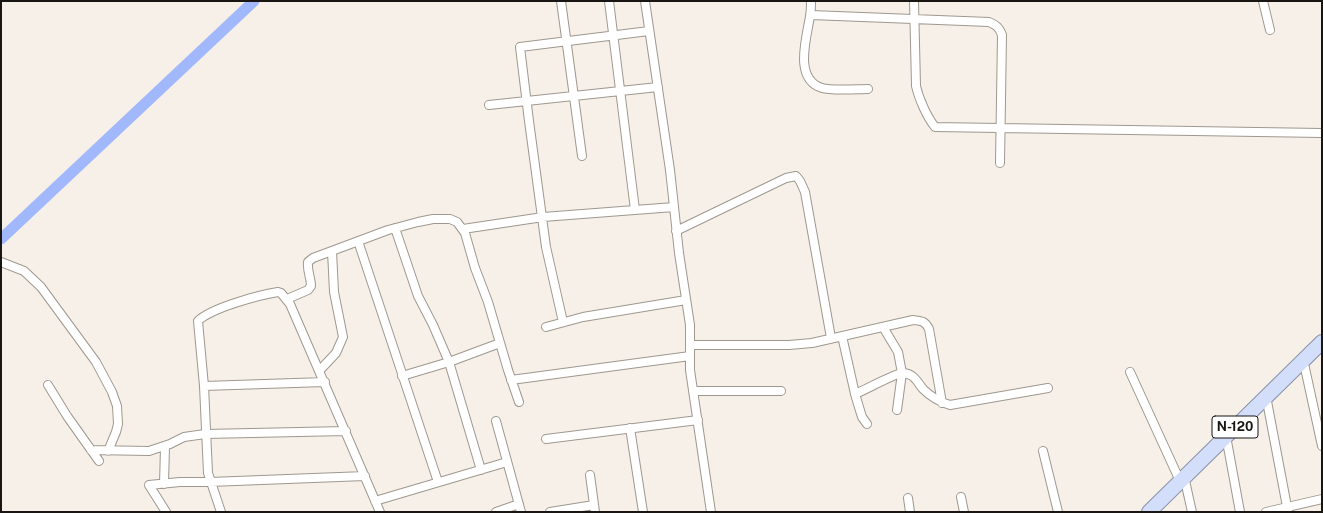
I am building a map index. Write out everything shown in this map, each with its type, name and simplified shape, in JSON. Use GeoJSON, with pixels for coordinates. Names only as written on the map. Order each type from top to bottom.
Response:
{"type":"FeatureCollection","features":[{"type":"Feature","properties":{"kind":"highway","name":"N-120"},"geometry":{"type":"LineString","coordinates":[[1149,512],[1322,342]]}},
{"type":"Feature","properties":{"kind":"street"},"geometry":{"type":"LineString","coordinates":[[561,1],[582,156]]}},
{"type":"Feature","properties":{"kind":"street"},"geometry":{"type":"LineString","coordinates":[[609,1],[635,210]]}},
{"type":"Feature","properties":{"kind":"street"},"geometry":{"type":"LineString","coordinates":[[645,1],[670,170],[676,231],[690,324],[690,370],[711,512]]}},
{"type":"Feature","properties":{"kind":"street"},"geometry":{"type":"LineString","coordinates":[[811,1],[811,15],[804,44],[804,65],[809,79],[815,86],[823,89],[868,89]]}},
{"type":"Feature","properties":{"kind":"street"},"geometry":{"type":"LineString","coordinates":[[914,1],[913,19],[916,86],[930,121],[935,127],[1322,133]]}},
{"type":"Feature","properties":{"kind":"street"},"geometry":{"type":"LineString","coordinates":[[1258,1],[1263,1],[1270,30]]}},
{"type":"Feature","properties":{"kind":"street"},"geometry":{"type":"LineString","coordinates":[[811,15],[989,22],[996,25],[1002,34],[1000,163]]}},
{"type":"Feature","properties":{"kind":"street"},"geometry":{"type":"LineString","coordinates":[[563,322],[546,247],[520,47],[649,32]]}},
{"type":"Feature","properties":{"kind":"street"},"geometry":{"type":"LineString","coordinates":[[489,105],[658,87]]}},
{"type":"Feature","properties":{"kind":"street"},"geometry":{"type":"LineString","coordinates":[[676,231],[786,178],[796,176],[805,192],[831,338]]}},
{"type":"Feature","properties":{"kind":"street"},"geometry":{"type":"LineString","coordinates":[[463,229],[543,217],[674,208]]}},
{"type":"Feature","properties":{"kind":"street"},"geometry":{"type":"LineString","coordinates":[[287,299],[308,290],[311,286],[311,280],[307,268],[308,262],[313,258],[395,228],[434,219],[450,219],[457,222],[465,233],[519,402]]}},
{"type":"Feature","properties":{"kind":"street"},"geometry":{"type":"LineString","coordinates":[[395,228],[418,296],[433,325],[449,362],[481,470]]}},
{"type":"Feature","properties":{"kind":"street"},"geometry":{"type":"LineString","coordinates":[[358,241],[438,482]]}},
{"type":"Feature","properties":{"kind":"street"},"geometry":{"type":"LineString","coordinates":[[320,370],[336,353],[343,337],[334,292],[332,251]]}},
{"type":"Feature","properties":{"kind":"street"},"geometry":{"type":"LineString","coordinates":[[1,262],[24,271],[41,287],[96,362],[112,392],[117,406],[118,424],[108,451]]}},
{"type":"Feature","properties":{"kind":"street"},"geometry":{"type":"LineString","coordinates":[[221,512],[208,473],[204,386],[198,321],[203,316],[211,312],[268,294],[281,293],[290,304],[320,370],[380,512]]}},
{"type":"Feature","properties":{"kind":"street"},"geometry":{"type":"LineString","coordinates":[[546,326],[583,317],[686,300]]}},
{"type":"Feature","properties":{"kind":"street"},"geometry":{"type":"LineString","coordinates":[[690,345],[789,345],[842,336],[913,320],[926,322],[929,329],[942,403]]}},
{"type":"Feature","properties":{"kind":"street"},"geometry":{"type":"LineString","coordinates":[[883,327],[898,352],[902,373],[897,410]]}},
{"type":"Feature","properties":{"kind":"street"},"geometry":{"type":"LineString","coordinates":[[842,336],[855,394],[862,417],[867,424]]}},
{"type":"Feature","properties":{"kind":"street"},"geometry":{"type":"LineString","coordinates":[[402,376],[449,362],[500,343]]}},
{"type":"Feature","properties":{"kind":"street"},"geometry":{"type":"LineString","coordinates":[[511,380],[690,356]]}},
{"type":"Feature","properties":{"kind":"street"},"geometry":{"type":"LineString","coordinates":[[1303,359],[1322,446]]}},
{"type":"Feature","properties":{"kind":"street"},"geometry":{"type":"LineString","coordinates":[[1130,372],[1182,479],[1192,512]]}},
{"type":"Feature","properties":{"kind":"street"},"geometry":{"type":"LineString","coordinates":[[855,394],[890,377],[902,373],[915,377],[924,389],[942,403],[950,405],[1048,388]]}},
{"type":"Feature","properties":{"kind":"street"},"geometry":{"type":"LineString","coordinates":[[204,386],[325,382]]}},
{"type":"Feature","properties":{"kind":"street"},"geometry":{"type":"LineString","coordinates":[[48,385],[67,416],[99,461]]}},
{"type":"Feature","properties":{"kind":"street"},"geometry":{"type":"LineString","coordinates":[[693,391],[781,391]]}},
{"type":"Feature","properties":{"kind":"street"},"geometry":{"type":"LineString","coordinates":[[1266,396],[1287,510]]}},
{"type":"Feature","properties":{"kind":"street"},"geometry":{"type":"LineString","coordinates":[[546,439],[698,420]]}},
{"type":"Feature","properties":{"kind":"street"},"geometry":{"type":"LineString","coordinates":[[496,421],[520,508],[496,512]]}},
{"type":"Feature","properties":{"kind":"street"},"geometry":{"type":"LineString","coordinates":[[630,428],[644,512]]}},
{"type":"Feature","properties":{"kind":"street"},"geometry":{"type":"LineString","coordinates":[[91,450],[149,451],[165,447],[184,437],[206,434],[346,431]]}},
{"type":"Feature","properties":{"kind":"street"},"geometry":{"type":"LineString","coordinates":[[1226,436],[1240,512]]}},
{"type":"Feature","properties":{"kind":"street"},"geometry":{"type":"LineString","coordinates":[[164,484],[165,447]]}},
{"type":"Feature","properties":{"kind":"street"},"geometry":{"type":"LineString","coordinates":[[1043,451],[1058,512]]}},
{"type":"Feature","properties":{"kind":"street"},"geometry":{"type":"LineString","coordinates":[[375,500],[507,462]]}},
{"type":"Feature","properties":{"kind":"street"},"geometry":{"type":"LineString","coordinates":[[550,512],[595,509],[590,475]]}},
{"type":"Feature","properties":{"kind":"street"},"geometry":{"type":"LineString","coordinates":[[166,512],[149,485],[180,482],[365,476]]}},
{"type":"Feature","properties":{"kind":"street"},"geometry":{"type":"LineString","coordinates":[[961,497],[964,512]]}},
{"type":"Feature","properties":{"kind":"street"},"geometry":{"type":"LineString","coordinates":[[908,498],[910,512]]}},
{"type":"Feature","properties":{"kind":"street"},"geometry":{"type":"LineString","coordinates":[[1266,512],[1287,510],[1322,499]]}},
{"type":"Feature","properties":{"kind":"waterway"},"geometry":{"type":"LineString","coordinates":[[1,239],[254,1]]}}]}
